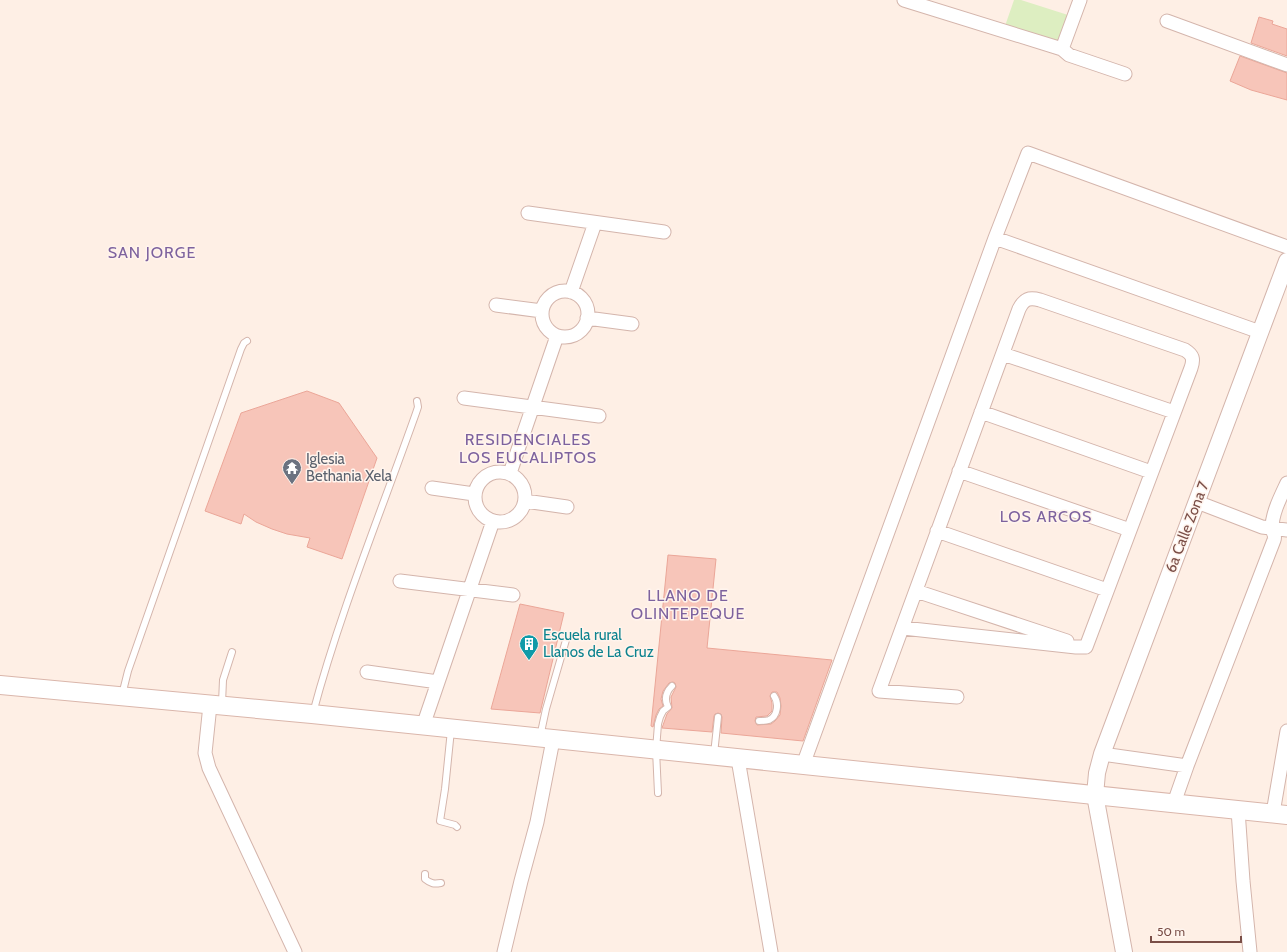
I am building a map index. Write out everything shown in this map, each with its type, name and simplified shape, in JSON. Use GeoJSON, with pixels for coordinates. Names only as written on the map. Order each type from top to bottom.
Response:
{"type":"FeatureCollection","features":[{"type":"Feature","properties":{"kind":"main road"},"geometry":{"type":"LineString","coordinates":[[0,685],[312,714],[1280,814]]}},
{"type":"Feature","properties":{"kind":"street"},"geometry":{"type":"LineString","coordinates":[[904,0],[1062,49],[1074,57],[1125,74]]}},
{"type":"Feature","properties":{"kind":"street"},"geometry":{"type":"LineString","coordinates":[[1062,49],[1080,0]]}},
{"type":"Feature","properties":{"kind":"street"},"geometry":{"type":"LineString","coordinates":[[1167,21],[1287,64]]}},
{"type":"Feature","properties":{"kind":"street"},"geometry":{"type":"LineString","coordinates":[[803,765],[995,238],[1028,153],[1287,247]]}},
{"type":"Feature","properties":{"kind":"street"},"geometry":{"type":"LineString","coordinates":[[528,213],[664,232]]}},
{"type":"Feature","properties":{"kind":"street"},"geometry":{"type":"LineString","coordinates":[[572,292],[595,223]]}},
{"type":"Feature","properties":{"kind":"street"},"geometry":{"type":"LineString","coordinates":[[995,238],[1260,332]]}},
{"type":"Feature","properties":{"kind":"street","name":"6a Calle Zona 7"},"geometry":{"type":"LineString","coordinates":[[1124,952],[1095,795],[1097,773],[1102,754],[1287,261]]}},
{"type":"Feature","properties":{"kind":"street"},"geometry":{"type":"LineString","coordinates":[[558,292],[572,292],[578,295],[586,306],[587,318],[585,325],[581,331],[575,335],[569,337],[557,336],[550,332],[545,326],[542,319],[542,311],[547,300],[552,295],[558,292]]}},
{"type":"Feature","properties":{"kind":"street"},"geometry":{"type":"LineString","coordinates":[[957,697],[879,691],[980,412],[1021,304],[1027,299],[1031,298],[1185,350],[1192,355],[1192,363],[1086,647]]}},
{"type":"Feature","properties":{"kind":"street"},"geometry":{"type":"LineString","coordinates":[[496,305],[542,311]]}},
{"type":"Feature","properties":{"kind":"street"},"geometry":{"type":"LineString","coordinates":[[587,318],[632,324]]}},
{"type":"Feature","properties":{"kind":"street"},"geometry":{"type":"LineString","coordinates":[[510,473],[557,336]]}},
{"type":"Feature","properties":{"kind":"street"},"geometry":{"type":"LineString","coordinates":[[1003,354],[1174,412]]}},
{"type":"Feature","properties":{"kind":"street"},"geometry":{"type":"LineString","coordinates":[[464,398],[599,416]]}},
{"type":"Feature","properties":{"kind":"street"},"geometry":{"type":"LineString","coordinates":[[980,412],[1151,472]]}},
{"type":"Feature","properties":{"kind":"street"},"geometry":{"type":"LineString","coordinates":[[501,471],[510,473],[520,481],[524,487],[525,501],[522,510],[509,521],[493,521],[484,517],[478,511],[474,494],[480,480],[493,472],[501,471]]}},
{"type":"Feature","properties":{"kind":"street"},"geometry":{"type":"LineString","coordinates":[[959,472],[1130,530]]}},
{"type":"Feature","properties":{"kind":"street"},"geometry":{"type":"LineString","coordinates":[[1174,803],[1274,540],[1275,535],[1272,528],[1275,515],[1287,483]]}},
{"type":"Feature","properties":{"kind":"street"},"geometry":{"type":"LineString","coordinates":[[432,488],[474,494]]}},
{"type":"Feature","properties":{"kind":"street"},"geometry":{"type":"LineString","coordinates":[[525,501],[567,507]]}},
{"type":"Feature","properties":{"kind":"street"},"geometry":{"type":"LineString","coordinates":[[1197,502],[1262,526],[1287,530]]}},
{"type":"Feature","properties":{"kind":"street"},"geometry":{"type":"LineString","coordinates":[[422,726],[493,521]]}},
{"type":"Feature","properties":{"kind":"street"},"geometry":{"type":"LineString","coordinates":[[937,531],[1107,590]]}},
{"type":"Feature","properties":{"kind":"street"},"geometry":{"type":"LineString","coordinates":[[400,581],[513,595]]}},
{"type":"Feature","properties":{"kind":"street"},"geometry":{"type":"LineString","coordinates":[[916,591],[1086,647]]}},
{"type":"Feature","properties":{"kind":"street"},"geometry":{"type":"LineString","coordinates":[[903,628],[1086,647]]}},
{"type":"Feature","properties":{"kind":"street"},"geometry":{"type":"LineString","coordinates":[[367,672],[438,682]]}},
{"type":"Feature","properties":{"kind":"street"},"geometry":{"type":"LineString","coordinates":[[216,706],[205,744],[207,764],[295,952]]}},
{"type":"Feature","properties":{"kind":"street"},"geometry":{"type":"LineString","coordinates":[[1280,814],[1287,731]]}},
{"type":"Feature","properties":{"kind":"street"},"geometry":{"type":"LineString","coordinates":[[504,952],[521,881],[538,822],[546,739]]}},
{"type":"Feature","properties":{"kind":"street"},"geometry":{"type":"LineString","coordinates":[[1102,754],[1187,766]]}},
{"type":"Feature","properties":{"kind":"street"},"geometry":{"type":"LineString","coordinates":[[738,759],[772,952]]}},
{"type":"Feature","properties":{"kind":"street"},"geometry":{"type":"LineString","coordinates":[[1238,810],[1250,952]]}},
{"type":"Feature","properties":{"kind":"lane"},"geometry":{"type":"LineString","coordinates":[[121,696],[128,671],[241,349],[247,341]]}},
{"type":"Feature","properties":{"kind":"lane"},"geometry":{"type":"LineString","coordinates":[[312,714],[348,601],[416,414],[418,407],[417,401]]}},
{"type":"Feature","properties":{"kind":"lane"},"geometry":{"type":"LineString","coordinates":[[546,739],[546,709],[566,640]]}},
{"type":"Feature","properties":{"kind":"lane"},"geometry":{"type":"LineString","coordinates":[[216,706],[232,652]]}},
{"type":"Feature","properties":{"kind":"lane"},"geometry":{"type":"LineString","coordinates":[[658,793],[656,750],[660,717],[668,706],[666,699],[672,686]]}},
{"type":"Feature","properties":{"kind":"lane"},"geometry":{"type":"LineString","coordinates":[[759,721],[769,720],[775,714],[777,704],[774,696]]}},
{"type":"Feature","properties":{"kind":"lane"},"geometry":{"type":"LineString","coordinates":[[714,756],[718,717]]}},
{"type":"Feature","properties":{"kind":"lane"},"geometry":{"type":"LineString","coordinates":[[452,729],[440,821],[455,825],[457,827]]}},
{"type":"Feature","properties":{"kind":"lane"},"geometry":{"type":"LineString","coordinates":[[425,874],[426,879],[429,882],[434,884],[441,883]]}},
{"type":"Feature","properties":{"kind":"green space"},"geometry":{"type":"Polygon","coordinates":[[[1014,0],[1021,0],[1068,15],[1059,44],[1005,26],[1014,0]]]}},
{"type":"Feature","properties":{"kind":"building"},"geometry":{"type":"Polygon","coordinates":[[[1259,17],[1273,21],[1272,24],[1287,29],[1287,56],[1251,43],[1259,17]]]}},
{"type":"Feature","properties":{"kind":"building"},"geometry":{"type":"Polygon","coordinates":[[[1240,56],[1287,73],[1287,100],[1251,90],[1230,81],[1240,56]]]}},
{"type":"Feature","properties":{"kind":"building","name":"Iglesia Bethania Xela"},"geometry":{"type":"Polygon","coordinates":[[[307,391],[339,403],[377,458],[342,559],[307,547],[310,538],[287,534],[272,529],[256,522],[244,514],[241,524],[205,511],[241,413],[307,391]]]}},
{"type":"Feature","properties":{"kind":"building"},"geometry":{"type":"Polygon","coordinates":[[[668,555],[716,559],[707,648],[832,660],[803,741],[721,733],[722,717],[721,714],[718,713],[714,716],[712,732],[662,728],[667,714],[672,708],[671,697],[676,687],[675,683],[673,682],[669,683],[663,691],[661,699],[663,706],[659,709],[656,715],[653,727],[651,726],[668,555]],[[772,692],[770,696],[772,711],[767,716],[756,717],[755,721],[757,725],[771,724],[780,715],[780,698],[777,692],[772,692]]]}},
{"type":"Feature","properties":{"kind":"building","name":"Escuela rural Llanos de La Cruz"},"geometry":{"type":"Polygon","coordinates":[[[520,604],[564,613],[540,713],[491,709],[520,604]]]}},
{"type":"Feature","properties":{"kind":"place","name":"Iglesia Bethania Xela"},"geometry":{"type":"Point","coordinates":[292,485]}},
{"type":"Feature","properties":{"kind":"place","name":"Escuela rural Llanos de La Cruz"},"geometry":{"type":"Point","coordinates":[529,661]}},
{"type":"Feature","properties":{"kind":"district","name":"SAN JORGE"},"geometry":{"type":"Point","coordinates":[152,252]}},
{"type":"Feature","properties":{"kind":"district","name":"RESIDENCIALES LOS EUCALIPTOS"},"geometry":{"type":"Point","coordinates":[528,448]}},
{"type":"Feature","properties":{"kind":"district","name":"LOS ARCOS"},"geometry":{"type":"Point","coordinates":[1046,516]}},
{"type":"Feature","properties":{"kind":"district","name":"LLANO DE OLINTEPEQUE"},"geometry":{"type":"Point","coordinates":[688,604]}}]}
